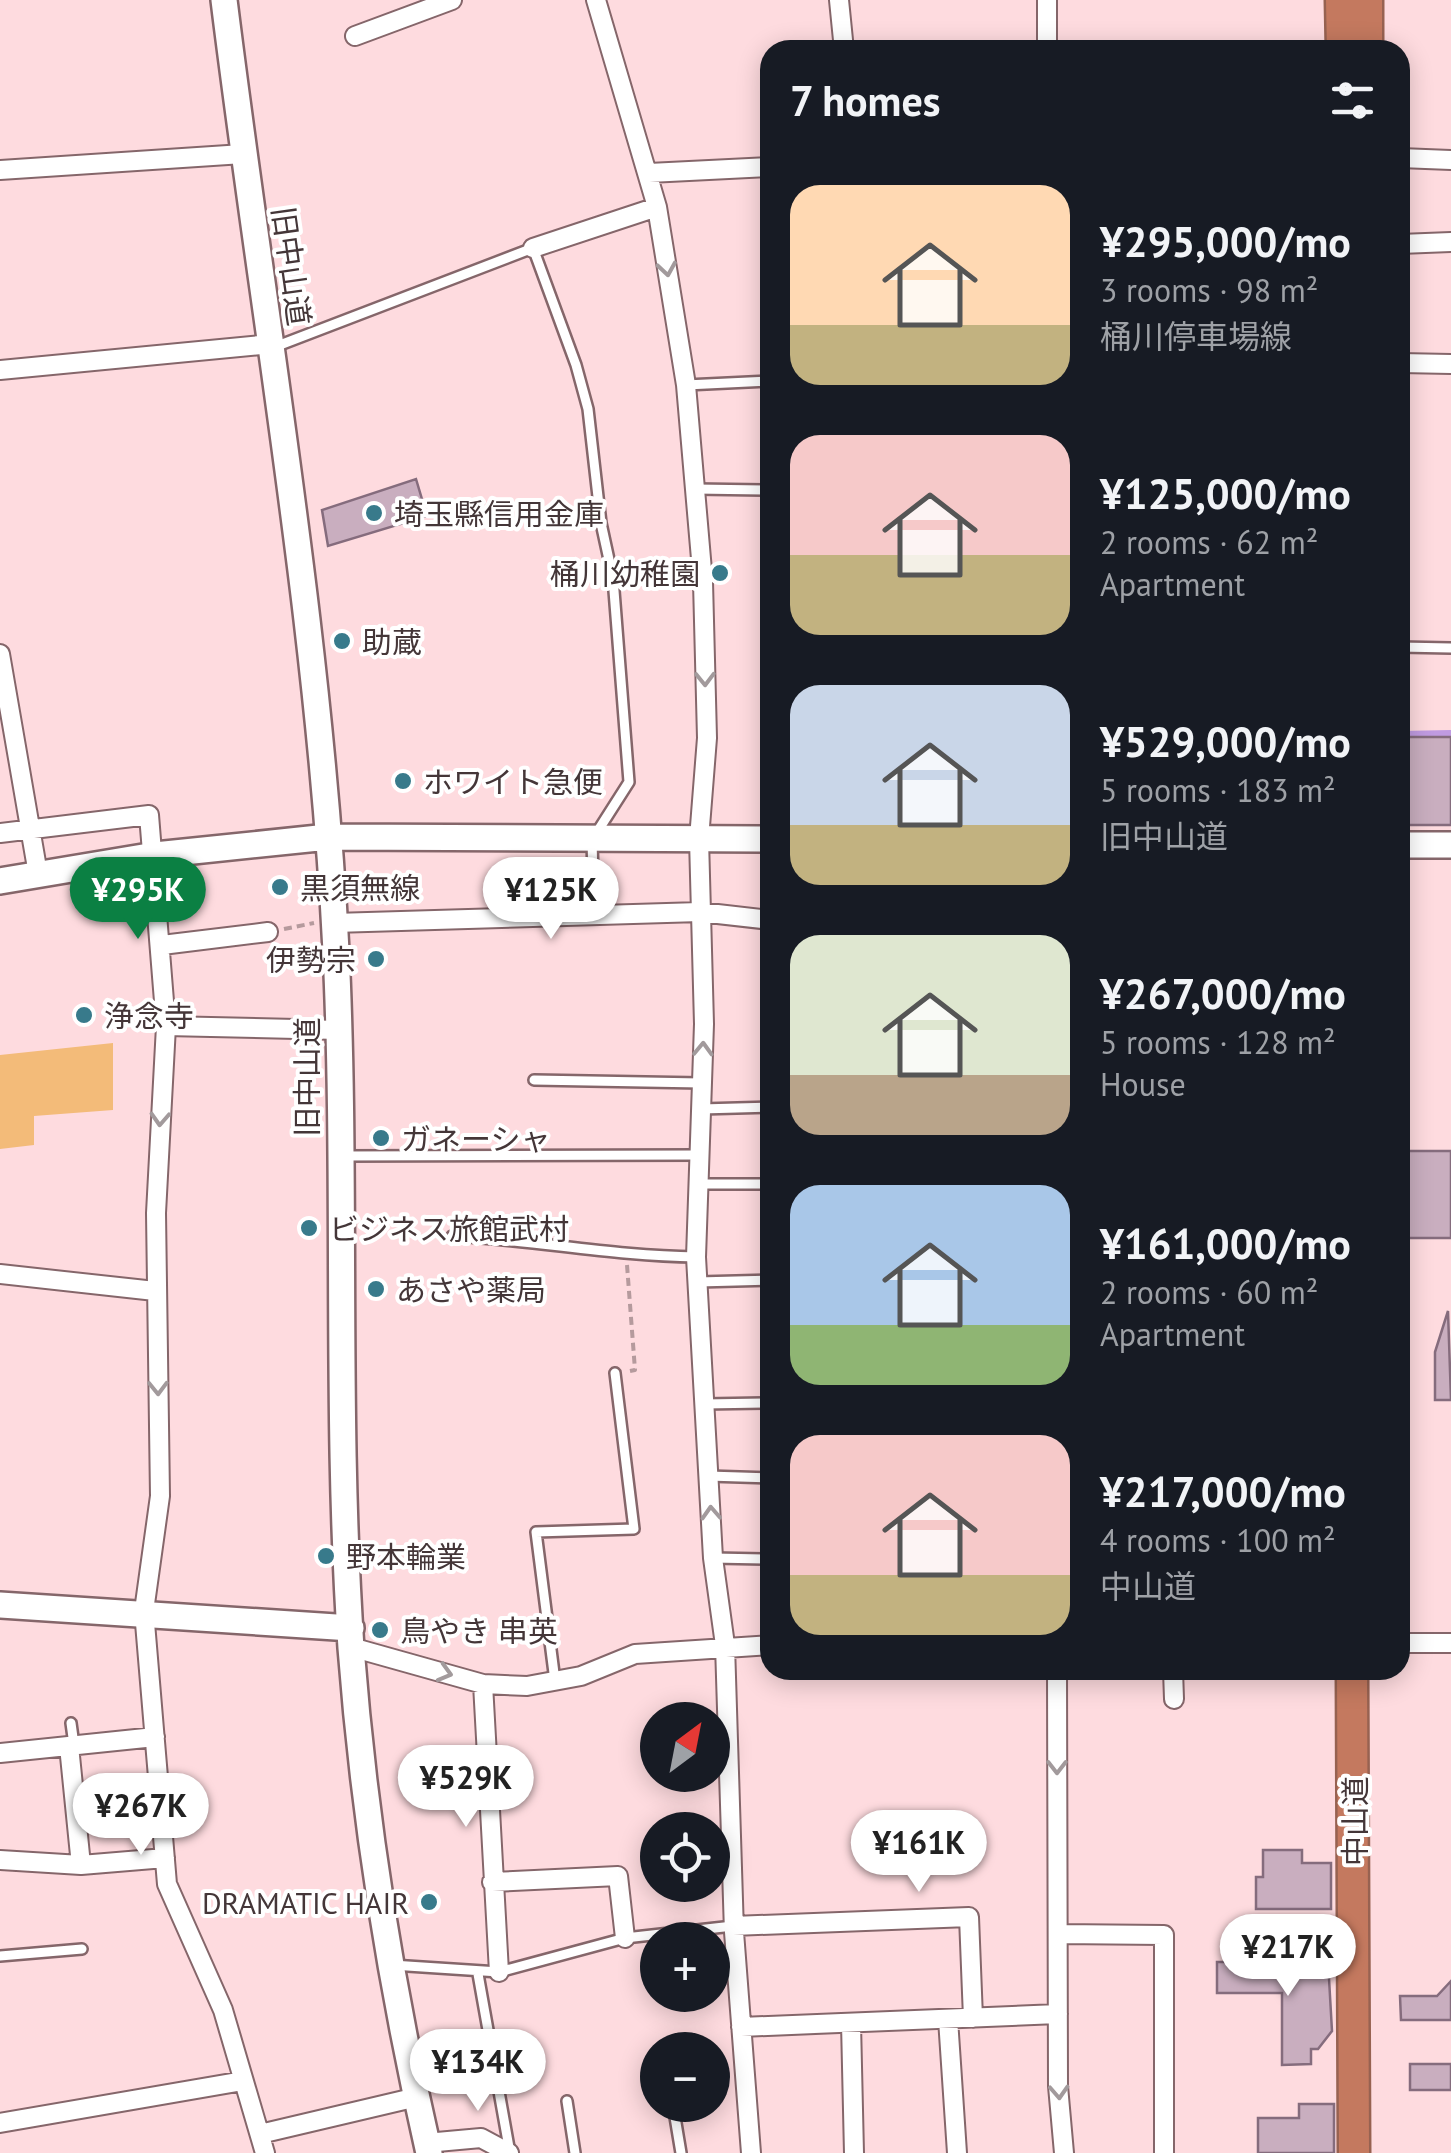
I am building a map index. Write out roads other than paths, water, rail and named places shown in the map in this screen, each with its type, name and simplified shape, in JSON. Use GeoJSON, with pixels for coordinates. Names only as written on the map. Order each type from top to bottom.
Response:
{"type":"FeatureCollection","features":[{"type":"Feature","properties":{"kind":"highway"},"geometry":{"type":"LineString","coordinates":[[1341,0],[1342,40]]}},
{"type":"Feature","properties":{"kind":"highway"},"geometry":{"type":"LineString","coordinates":[[1367,0],[1367,40]]}},
{"type":"Feature","properties":{"kind":"highway","name":"中山道"},"geometry":{"type":"LineString","coordinates":[[1352,1680],[1354,2153]]}},
{"type":"Feature","properties":{"kind":"highway","name":"中山道"},"geometry":{"type":"LineString","coordinates":[[1372,1680],[1374,2153]]}},
{"type":"Feature","properties":{"kind":"main road","name":"旧中山道"},"geometry":{"type":"LineString","coordinates":[[224,0],[271,346],[328,837],[339,1030],[351,1638],[390,1964],[428,2148]]}},
{"type":"Feature","properties":{"kind":"main road"},"geometry":{"type":"LineString","coordinates":[[0,881],[155,855],[328,837],[760,839]]}},
{"type":"Feature","properties":{"kind":"main road"},"geometry":{"type":"LineString","coordinates":[[1410,846],[1451,845]]}},
{"type":"Feature","properties":{"kind":"main road"},"geometry":{"type":"LineString","coordinates":[[0,1605],[144,1611],[351,1638]]}},
{"type":"Feature","properties":{"kind":"street"},"geometry":{"type":"LineString","coordinates":[[355,36],[452,0]]}},
{"type":"Feature","properties":{"kind":"street"},"geometry":{"type":"LineString","coordinates":[[596,0],[657,207],[686,384],[703,582],[707,738],[700,838],[702,1083],[696,1257],[713,1558],[725,1645],[734,1926],[751,2153]]}},
{"type":"Feature","properties":{"kind":"street"},"geometry":{"type":"LineString","coordinates":[[839,0],[843,40]]}},
{"type":"Feature","properties":{"kind":"street"},"geometry":{"type":"LineString","coordinates":[[1047,0],[1047,40]]}},
{"type":"Feature","properties":{"kind":"street"},"geometry":{"type":"LineString","coordinates":[[0,170],[243,154]]}},
{"type":"Feature","properties":{"kind":"street"},"geometry":{"type":"LineString","coordinates":[[1410,158],[1451,160]]}},
{"type":"Feature","properties":{"kind":"street"},"geometry":{"type":"LineString","coordinates":[[649,173],[760,167]]}},
{"type":"Feature","properties":{"kind":"street"},"geometry":{"type":"LineString","coordinates":[[533,248],[657,207]]}},
{"type":"Feature","properties":{"kind":"street"},"geometry":{"type":"LineString","coordinates":[[1410,244],[1451,242]]}},
{"type":"Feature","properties":{"kind":"street"},"geometry":{"type":"LineString","coordinates":[[0,370],[271,346]]}},
{"type":"Feature","properties":{"kind":"street"},"geometry":{"type":"LineString","coordinates":[[1410,362],[1451,364]]}},
{"type":"Feature","properties":{"kind":"street"},"geometry":{"type":"LineString","coordinates":[[0,654],[38,874]]}},
{"type":"Feature","properties":{"kind":"street"},"geometry":{"type":"LineString","coordinates":[[0,833],[150,815],[166,1026],[155,1291],[160,1496],[144,1611],[167,1884],[223,2010],[266,2153]]}},
{"type":"Feature","properties":{"kind":"street"},"geometry":{"type":"LineString","coordinates":[[334,922],[594,918],[700,912],[760,919]]}},
{"type":"Feature","properties":{"kind":"street"},"geometry":{"type":"LineString","coordinates":[[162,944],[268,932]]}},
{"type":"Feature","properties":{"kind":"street"},"geometry":{"type":"LineString","coordinates":[[166,1026],[339,1030]]}},
{"type":"Feature","properties":{"kind":"street"},"geometry":{"type":"LineString","coordinates":[[0,1274],[155,1291]]}},
{"type":"Feature","properties":{"kind":"street"},"geometry":{"type":"LineString","coordinates":[[351,1638],[484,1684],[527,1686],[581,1676],[635,1654],[760,1645]]}},
{"type":"Feature","properties":{"kind":"street"},"geometry":{"type":"LineString","coordinates":[[1410,1643],[1451,1643]]}},
{"type":"Feature","properties":{"kind":"street"},"geometry":{"type":"LineString","coordinates":[[1057,1680],[1058,2014],[1064,2153]]}},
{"type":"Feature","properties":{"kind":"street"},"geometry":{"type":"LineString","coordinates":[[1173,1680],[1174,1699]]}},
{"type":"Feature","properties":{"kind":"street"},"geometry":{"type":"LineString","coordinates":[[484,1684],[499,1972]]}},
{"type":"Feature","properties":{"kind":"street"},"geometry":{"type":"LineString","coordinates":[[0,1753],[155,1736]]}},
{"type":"Feature","properties":{"kind":"street"},"geometry":{"type":"LineString","coordinates":[[72,1746],[81,1864]]}},
{"type":"Feature","properties":{"kind":"street"},"geometry":{"type":"LineString","coordinates":[[0,1860],[81,1864],[165,1858]]}},
{"type":"Feature","properties":{"kind":"street"},"geometry":{"type":"LineString","coordinates":[[492,1882],[618,1876],[625,1938]]}},
{"type":"Feature","properties":{"kind":"street"},"geometry":{"type":"LineString","coordinates":[[734,1926],[969,1917],[972,2018]]}},
{"type":"Feature","properties":{"kind":"street"},"geometry":{"type":"LineString","coordinates":[[1058,1934],[1164,1936],[1164,2153]]}},
{"type":"Feature","properties":{"kind":"street"},"geometry":{"type":"LineString","coordinates":[[741,2028],[1058,2014]]}},
{"type":"Feature","properties":{"kind":"street"},"geometry":{"type":"LineString","coordinates":[[948,2019],[957,2153]]}},
{"type":"Feature","properties":{"kind":"street"},"geometry":{"type":"LineString","coordinates":[[851,2023],[854,2153]]}},
{"type":"Feature","properties":{"kind":"street"},"geometry":{"type":"LineString","coordinates":[[0,2123],[243,2082]]}},
{"type":"Feature","properties":{"kind":"street"},"geometry":{"type":"LineString","coordinates":[[260,2134],[417,2098]]}},
{"type":"Feature","properties":{"kind":"street"},"geometry":{"type":"LineString","coordinates":[[428,2148],[481,2138],[509,2153]]}},
{"type":"Feature","properties":{"kind":"lane"},"geometry":{"type":"LineString","coordinates":[[271,346],[533,248],[576,364],[588,410],[601,524],[613,578],[629,782],[592,840],[594,918]]}},
{"type":"Feature","properties":{"kind":"lane"},"geometry":{"type":"LineString","coordinates":[[686,384],[760,381]]}},
{"type":"Feature","properties":{"kind":"lane"},"geometry":{"type":"LineString","coordinates":[[695,489],[760,490]]}},
{"type":"Feature","properties":{"kind":"lane"},"geometry":{"type":"LineString","coordinates":[[1410,646],[1451,648]]}},
{"type":"Feature","properties":{"kind":"lane"},"geometry":{"type":"LineString","coordinates":[[534,1080],[702,1083]]}},
{"type":"Feature","properties":{"kind":"lane"},"geometry":{"type":"LineString","coordinates":[[701,1109],[760,1107]]}},
{"type":"Feature","properties":{"kind":"lane"},"geometry":{"type":"LineString","coordinates":[[339,1156],[699,1155]]}},
{"type":"Feature","properties":{"kind":"lane"},"geometry":{"type":"LineString","coordinates":[[698,1184],[760,1184]]}},
{"type":"Feature","properties":{"kind":"lane"},"geometry":{"type":"LineString","coordinates":[[452,1236],[532,1240],[626,1256],[696,1257]]}},
{"type":"Feature","properties":{"kind":"lane"},"geometry":{"type":"LineString","coordinates":[[697,1282],[760,1280]]}},
{"type":"Feature","properties":{"kind":"lane"},"geometry":{"type":"LineString","coordinates":[[554,1681],[536,1532],[634,1529],[615,1373]]}},
{"type":"Feature","properties":{"kind":"lane"},"geometry":{"type":"LineString","coordinates":[[704,1404],[760,1403]]}},
{"type":"Feature","properties":{"kind":"lane"},"geometry":{"type":"LineString","coordinates":[[708,1476],[760,1478]]}},
{"type":"Feature","properties":{"kind":"lane"},"geometry":{"type":"LineString","coordinates":[[713,1558],[760,1559]]}},
{"type":"Feature","properties":{"kind":"lane"},"geometry":{"type":"LineString","coordinates":[[71,1723],[72,1746]]}},
{"type":"Feature","properties":{"kind":"lane"},"geometry":{"type":"LineString","coordinates":[[390,1964],[478,1974],[499,1972],[625,1938],[734,1926]]}},
{"type":"Feature","properties":{"kind":"lane"},"geometry":{"type":"LineString","coordinates":[[0,1956],[82,1949]]}},
{"type":"Feature","properties":{"kind":"lane"},"geometry":{"type":"LineString","coordinates":[[478,1974],[509,2153]]}},
{"type":"Feature","properties":{"kind":"lane"},"geometry":{"type":"LineString","coordinates":[[567,2101],[575,2153]]}},
{"type":"Feature","properties":{"kind":"lane"},"geometry":{"type":"LineString","coordinates":[[676,2122],[681,2153]]}},
{"type":"Feature","properties":{"kind":"waterway"},"geometry":{"type":"LineString","coordinates":[[1410,734],[1451,733]]}},
{"type":"Feature","properties":{"kind":"place","name":"埼玉縣信用金庫"},"geometry":{"type":"Point","coordinates":[374,513]}},
{"type":"Feature","properties":{"kind":"place","name":"桶川幼稚園"},"geometry":{"type":"Point","coordinates":[720,573]}},
{"type":"Feature","properties":{"kind":"place","name":"助蔵"},"geometry":{"type":"Point","coordinates":[342,641]}},
{"type":"Feature","properties":{"kind":"place","name":"ホワイト急便"},"geometry":{"type":"Point","coordinates":[403,781]}},
{"type":"Feature","properties":{"kind":"place","name":"黒須無線"},"geometry":{"type":"Point","coordinates":[280,887]}},
{"type":"Feature","properties":{"kind":"place","name":"伊勢宗"},"geometry":{"type":"Point","coordinates":[376,959]}},
{"type":"Feature","properties":{"kind":"place","name":"浄念寺"},"geometry":{"type":"Point","coordinates":[84,1015]}},
{"type":"Feature","properties":{"kind":"place","name":"ガネーシャ"},"geometry":{"type":"Point","coordinates":[381,1138]}},
{"type":"Feature","properties":{"kind":"place","name":"ビジネス旅館武村"},"geometry":{"type":"Point","coordinates":[309,1228]}},
{"type":"Feature","properties":{"kind":"place","name":"あさや薬局"},"geometry":{"type":"Point","coordinates":[376,1289]}},
{"type":"Feature","properties":{"kind":"place","name":"野本輪業"},"geometry":{"type":"Point","coordinates":[326,1556]}},
{"type":"Feature","properties":{"kind":"place","name":"鳥やき 串英"},"geometry":{"type":"Point","coordinates":[380,1630]}},
{"type":"Feature","properties":{"kind":"place","name":"DRAMATIC HAIR"},"geometry":{"type":"Point","coordinates":[429,1902]}}]}
